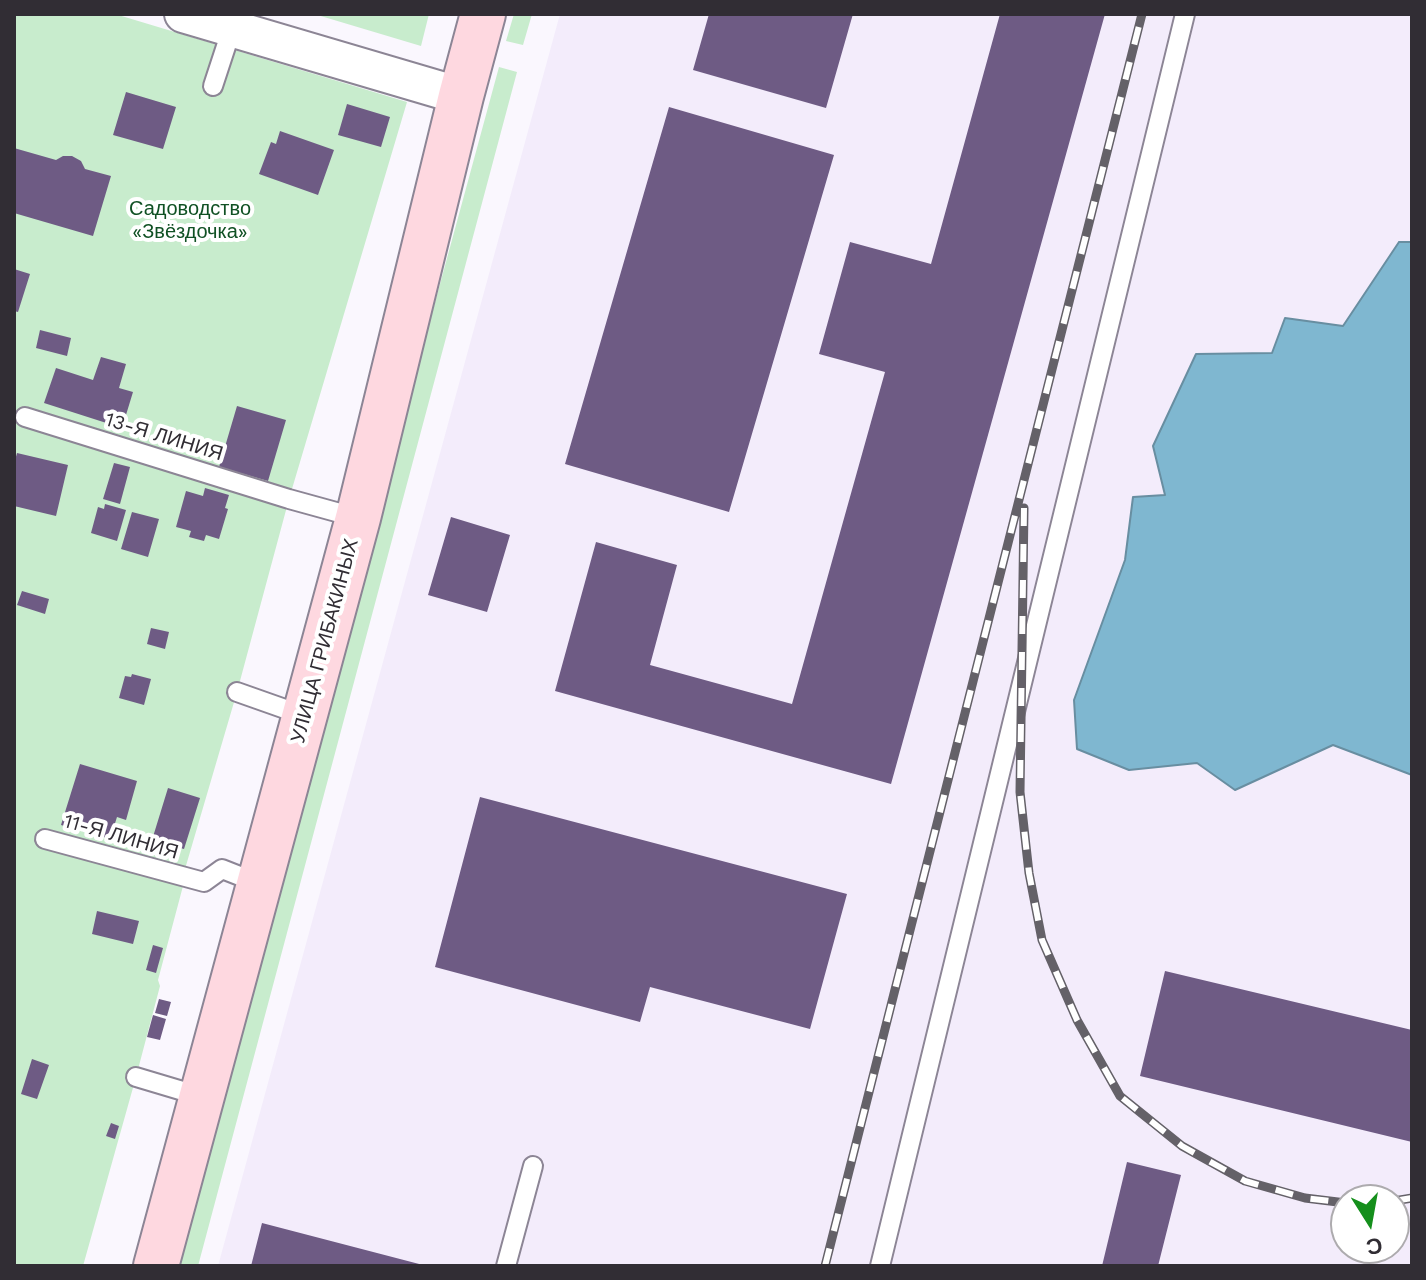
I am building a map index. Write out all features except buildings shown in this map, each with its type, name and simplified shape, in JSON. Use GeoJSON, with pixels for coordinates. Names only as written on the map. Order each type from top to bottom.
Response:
{"type":"FeatureCollection","features":[{"type":"Feature","properties":{"kind":"street"},"geometry":{"type":"LineString","coordinates":[[183,14],[461,96]]}},
{"type":"Feature","properties":{"kind":"street","name":"УЛИЦА ГРИБАКИНЫХ"},"geometry":{"type":"LineString","coordinates":[[156,1266],[358,518],[483,14]]}},
{"type":"Feature","properties":{"kind":"lane"},"geometry":{"type":"LineString","coordinates":[[880,1266],[1185,14]]}},
{"type":"Feature","properties":{"kind":"lane"},"geometry":{"type":"LineString","coordinates":[[213,86],[232,28]]}},
{"type":"Feature","properties":{"kind":"lane","name":"13-Я ЛИНИЯ"},"geometry":{"type":"LineString","coordinates":[[25,417],[358,518]]}},
{"type":"Feature","properties":{"kind":"lane"},"geometry":{"type":"LineString","coordinates":[[237,692],[305,716]]}},
{"type":"Feature","properties":{"kind":"lane","name":"11-Я ЛИНИЯ"},"geometry":{"type":"LineString","coordinates":[[45,839],[204,882],[222,869],[260,884]]}},
{"type":"Feature","properties":{"kind":"lane"},"geometry":{"type":"LineString","coordinates":[[136,1077],[203,1097]]}},
{"type":"Feature","properties":{"kind":"lane"},"geometry":{"type":"LineString","coordinates":[[506,1266],[533,1166]]}},
{"type":"Feature","properties":{"kind":"shaded area"},"geometry":{"type":"Polygon","coordinates":[[[560,14],[1412,14],[1412,1266],[218,1266],[560,14]]]}},
{"type":"Feature","properties":{"kind":"green space","name":"Садоводство «Звёздочка»"},"geometry":{"type":"Polygon","coordinates":[[[14,14],[115,14],[407,102],[289,499],[185,869],[187,871],[158,980],[160,986],[83,1266],[14,1266],[14,14]]]}},
{"type":"Feature","properties":{"kind":"green space"},"geometry":{"type":"Polygon","coordinates":[[[314,14],[429,14],[421,46],[314,14]]]}},
{"type":"Feature","properties":{"kind":"green space"},"geometry":{"type":"Polygon","coordinates":[[[514,14],[532,14],[523,45],[506,41],[514,14]]]}},
{"type":"Feature","properties":{"kind":"green space"},"geometry":{"type":"Polygon","coordinates":[[[499,67],[517,72],[198,1266],[173,1266],[499,67]]]}},
{"type":"Feature","properties":{"kind":"water"},"geometry":{"type":"Polygon","coordinates":[[[1399,242],[1412,242],[1412,775],[1333,745],[1235,790],[1197,763],[1129,770],[1077,749],[1074,700],[1125,560],[1133,497],[1165,495],[1153,446],[1196,354],[1272,353],[1285,318],[1343,326],[1399,242]]]}},
{"type":"Feature","properties":{"kind":"railway"},"geometry":{"type":"LineString","coordinates":[[825,1266],[1142,14]]}},
{"type":"Feature","properties":{"kind":"railway"},"geometry":{"type":"LineString","coordinates":[[1024,508],[1020,792],[1029,873],[1042,940],[1077,1020],[1120,1096],[1182,1146],[1245,1181],[1305,1198],[1330,1201]]}}]}
